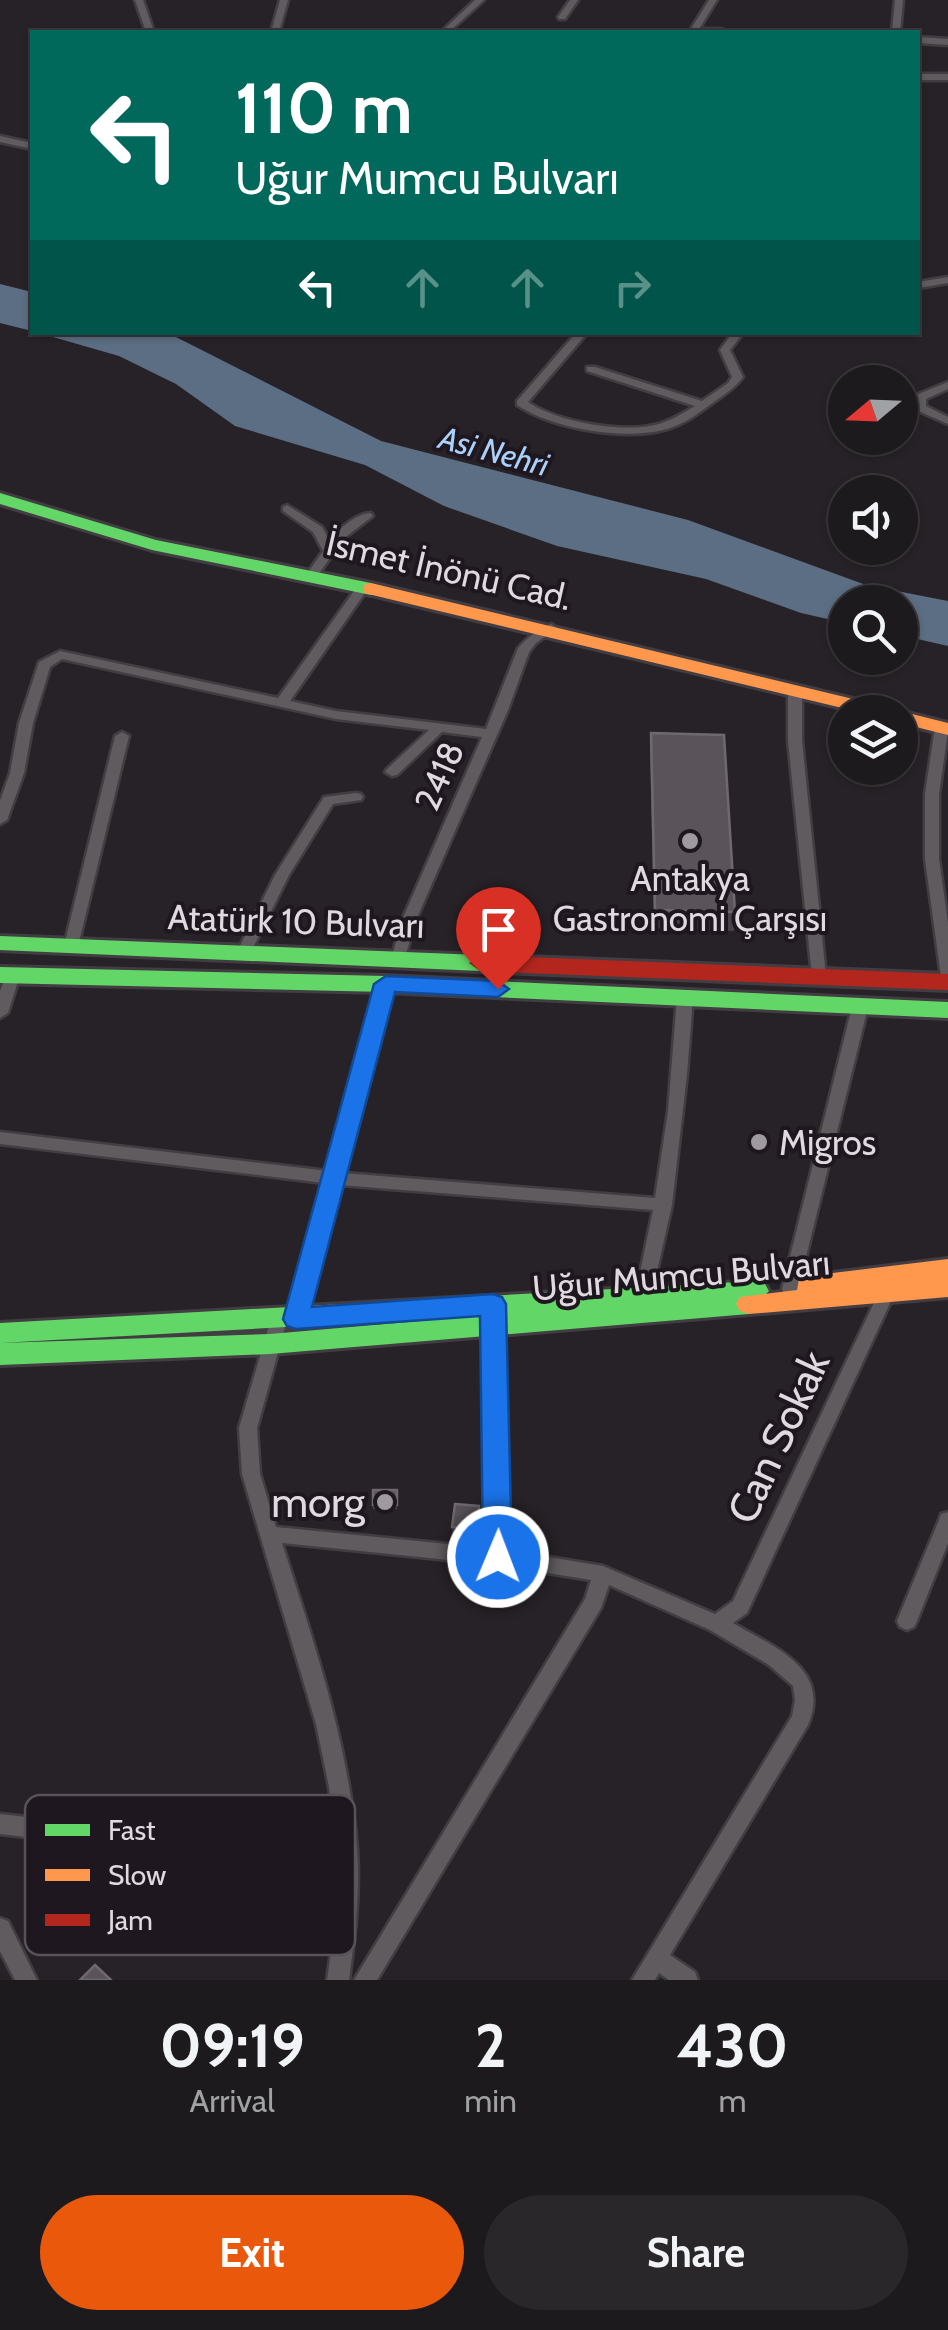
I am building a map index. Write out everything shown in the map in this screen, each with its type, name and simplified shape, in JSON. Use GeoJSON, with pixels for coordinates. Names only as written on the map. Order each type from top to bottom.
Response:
{"type":"FeatureCollection","features":[{"type":"Feature","properties":{"kind":"main road","name":"İsmet İnönü Cad."},"geometry":{"type":"LineString","coordinates":[[0,498],[136,541],[551,628],[828,700]]}},
{"type":"Feature","properties":{"kind":"main road"},"geometry":{"type":"LineString","coordinates":[[918,721],[945,728]]}},
{"type":"Feature","properties":{"kind":"main road","name":"Atatürk 10 Bulvarı"},"geometry":{"type":"LineString","coordinates":[[0,942],[948,980]]}},
{"type":"Feature","properties":{"kind":"main road","name":"Atatürk 10 Bulvarı"},"geometry":{"type":"LineString","coordinates":[[6,975],[386,984],[948,1010]]}},
{"type":"Feature","properties":{"kind":"main road","name":"Uğur Mumcu Bulvarı"},"geometry":{"type":"LineString","coordinates":[[0,1333],[493,1315],[891,1283],[948,1268]]}},
{"type":"Feature","properties":{"kind":"main road","name":"Uğur Mumcu Bulvarı"},"geometry":{"type":"LineString","coordinates":[[0,1354],[270,1344],[644,1296],[891,1283],[948,1287]]}},
{"type":"Feature","properties":{"kind":"street"},"geometry":{"type":"LineString","coordinates":[[139,0],[149,30]]}},
{"type":"Feature","properties":{"kind":"street"},"geometry":{"type":"LineString","coordinates":[[276,30],[284,0]]}},
{"type":"Feature","properties":{"kind":"street"},"geometry":{"type":"LineString","coordinates":[[446,30],[480,0]]}},
{"type":"Feature","properties":{"kind":"street"},"geometry":{"type":"LineString","coordinates":[[562,17],[574,0]]}},
{"type":"Feature","properties":{"kind":"street"},"geometry":{"type":"LineString","coordinates":[[694,30],[713,0]]}},
{"type":"Feature","properties":{"kind":"street"},"geometry":{"type":"LineString","coordinates":[[896,30],[899,0]]}},
{"type":"Feature","properties":{"kind":"street"},"geometry":{"type":"LineString","coordinates":[[920,40],[948,42]]}},
{"type":"Feature","properties":{"kind":"street"},"geometry":{"type":"LineString","coordinates":[[920,78],[948,78]]}},
{"type":"Feature","properties":{"kind":"street"},"geometry":{"type":"LineString","coordinates":[[0,139],[30,146]]}},
{"type":"Feature","properties":{"kind":"street"},"geometry":{"type":"LineString","coordinates":[[920,285],[948,280]]}},
{"type":"Feature","properties":{"kind":"street"},"geometry":{"type":"LineString","coordinates":[[580,335],[520,401],[523,406],[564,420],[633,430],[665,426],[738,377],[725,350],[735,335]]}},
{"type":"Feature","properties":{"kind":"street"},"geometry":{"type":"LineString","coordinates":[[591,370],[702,404]]}},
{"type":"Feature","properties":{"kind":"street"},"geometry":{"type":"LineString","coordinates":[[948,385],[920,397],[920,408],[948,421]]}},
{"type":"Feature","properties":{"kind":"street"},"geometry":{"type":"LineString","coordinates":[[287,509],[318,530],[329,551]]}},
{"type":"Feature","properties":{"kind":"street"},"geometry":{"type":"LineString","coordinates":[[312,575],[339,536],[368,516]]}},
{"type":"Feature","properties":{"kind":"street"},"geometry":{"type":"LineString","coordinates":[[283,700],[363,587]]}},
{"type":"Feature","properties":{"kind":"street","name":"2418"},"geometry":{"type":"LineString","coordinates":[[398,960],[410,920],[522,651],[551,628]]}},
{"type":"Feature","properties":{"kind":"street"},"geometry":{"type":"LineString","coordinates":[[0,820],[17,772],[26,723],[44,665],[54,656],[70,655],[336,714],[490,734]]}},
{"type":"Feature","properties":{"kind":"street"},"geometry":{"type":"LineString","coordinates":[[795,693],[795,742],[819,976]]}},
{"type":"Feature","properties":{"kind":"street"},"geometry":{"type":"LineString","coordinates":[[945,728],[932,794],[940,838],[948,980]]}},
{"type":"Feature","properties":{"kind":"street"},"geometry":{"type":"LineString","coordinates":[[392,772],[437,730]]}},
{"type":"Feature","properties":{"kind":"street"},"geometry":{"type":"LineString","coordinates":[[71,946],[122,736]]}},
{"type":"Feature","properties":{"kind":"street"},"geometry":{"type":"LineString","coordinates":[[243,954],[282,875],[329,800],[356,796]]}},
{"type":"Feature","properties":{"kind":"street"},"geometry":{"type":"LineString","coordinates":[[0,1013],[6,975]]}},
{"type":"Feature","properties":{"kind":"street"},"geometry":{"type":"LineString","coordinates":[[339,1795],[318,1694],[251,1474],[248,1428],[270,1344],[287,1320],[335,1178],[386,984]]}},
{"type":"Feature","properties":{"kind":"street"},"geometry":{"type":"LineString","coordinates":[[644,1296],[664,1206],[679,1110],[685,997]]}},
{"type":"Feature","properties":{"kind":"street"},"geometry":{"type":"LineString","coordinates":[[790,1289],[860,1007]]}},
{"type":"Feature","properties":{"kind":"street"},"geometry":{"type":"LineString","coordinates":[[0,1138],[335,1178],[664,1206]]}},
{"type":"Feature","properties":{"kind":"street","name":"Can Sokak"},"geometry":{"type":"LineString","coordinates":[[717,1624],[740,1606],[891,1283]]}},
{"type":"Feature","properties":{"kind":"street"},"geometry":{"type":"LineString","coordinates":[[493,1315],[498,1557]]}},
{"type":"Feature","properties":{"kind":"street"},"geometry":{"type":"LineString","coordinates":[[908,1621],[948,1520]]}},
{"type":"Feature","properties":{"kind":"street"},"geometry":{"type":"LineString","coordinates":[[269,1534],[498,1557],[603,1574],[717,1624],[776,1659],[802,1682],[805,1700],[801,1719],[642,1980]]}},
{"type":"Feature","properties":{"kind":"street"},"geometry":{"type":"LineString","coordinates":[[365,1980],[594,1602],[603,1574]]}},
{"type":"Feature","properties":{"kind":"street"},"geometry":{"type":"LineString","coordinates":[[0,1824],[25,1827]]}},
{"type":"Feature","properties":{"kind":"street"},"geometry":{"type":"LineString","coordinates":[[0,1928],[26,1980]]}},
{"type":"Feature","properties":{"kind":"street"},"geometry":{"type":"LineString","coordinates":[[338,1980],[343,1955]]}},
{"type":"Feature","properties":{"kind":"street"},"geometry":{"type":"LineString","coordinates":[[656,1958],[687,1980]]}},
{"type":"Feature","properties":{"kind":"water"},"geometry":{"type":"Polygon","coordinates":[[[0,284],[30,292],[30,330],[0,323],[0,284]]]}},
{"type":"Feature","properties":{"kind":"water"},"geometry":{"type":"Polygon","coordinates":[[[46,335],[172,335],[381,441],[688,520],[866,585],[828,585],[828,619],[706,579],[557,546],[444,506],[365,465],[235,426],[176,384],[119,356],[46,335]]]}},
{"type":"Feature","properties":{"kind":"water"},"geometry":{"type":"Polygon","coordinates":[[[918,595],[948,601],[948,646],[918,639],[918,595]]]}},
{"type":"Feature","properties":{"kind":"building","name":"Antakya Gastronomi Çarşısı"},"geometry":{"type":"Polygon","coordinates":[[[651,733],[724,735],[735,912],[655,910],[651,733]]]}},
{"type":"Feature","properties":{"kind":"building","name":"morg"},"geometry":{"type":"Polygon","coordinates":[[[373,1490],[397,1490],[397,1505],[373,1505],[373,1490]]]}},
{"type":"Feature","properties":{"kind":"building"},"geometry":{"type":"Polygon","coordinates":[[[455,1504],[479,1506],[477,1528],[452,1527],[455,1504]]]}},
{"type":"Feature","properties":{"kind":"building"},"geometry":{"type":"Polygon","coordinates":[[[95,1965],[111,1980],[80,1980],[95,1965]]]}},
{"type":"Feature","properties":{"kind":"traffic: fast"},"geometry":{"type":"LineString","coordinates":[[0,498],[152,545],[371,589]]}},
{"type":"Feature","properties":{"kind":"traffic: fast"},"geometry":{"type":"LineString","coordinates":[[0,943],[480,963]]}},
{"type":"Feature","properties":{"kind":"traffic: fast"},"geometry":{"type":"LineString","coordinates":[[0,975],[386,984],[948,1010]]}},
{"type":"Feature","properties":{"kind":"traffic: fast"},"geometry":{"type":"LineString","coordinates":[[0,1333],[756,1291]]}},
{"type":"Feature","properties":{"kind":"traffic: fast"},"geometry":{"type":"LineString","coordinates":[[0,1354],[270,1344],[749,1304]]}},
{"type":"Feature","properties":{"kind":"traffic: slow"},"geometry":{"type":"LineString","coordinates":[[371,589],[828,699]]}},
{"type":"Feature","properties":{"kind":"traffic: slow"},"geometry":{"type":"LineString","coordinates":[[918,722],[948,729]]}},
{"type":"Feature","properties":{"kind":"traffic: slow"},"geometry":{"type":"LineString","coordinates":[[808,1286],[948,1269]]}},
{"type":"Feature","properties":{"kind":"traffic: slow"},"geometry":{"type":"LineString","coordinates":[[749,1304],[948,1287]]}},
{"type":"Feature","properties":{"kind":"traffic: jam"},"geometry":{"type":"LineString","coordinates":[[480,963],[948,982]]}},
{"type":"Feature","properties":{"kind":"place","name":"Antakya Gastronomi Çarşısı"},"geometry":{"type":"Point","coordinates":[690,841]}},
{"type":"Feature","properties":{"kind":"place","name":"Migros"},"geometry":{"type":"Point","coordinates":[759,1142]}},
{"type":"Feature","properties":{"kind":"place","name":"morg"},"geometry":{"type":"Point","coordinates":[385,1502]}},
{"type":"Feature","properties":{"kind":"route"},"geometry":{"type":"LineString","coordinates":[[498,989],[386,984],[296,1319],[493,1304],[498,1557]]}},
{"type":"Feature","properties":{"kind":"water label","name":"Asi Nehri"},"geometry":{"type":"Point","coordinates":[494,451]}}]}
